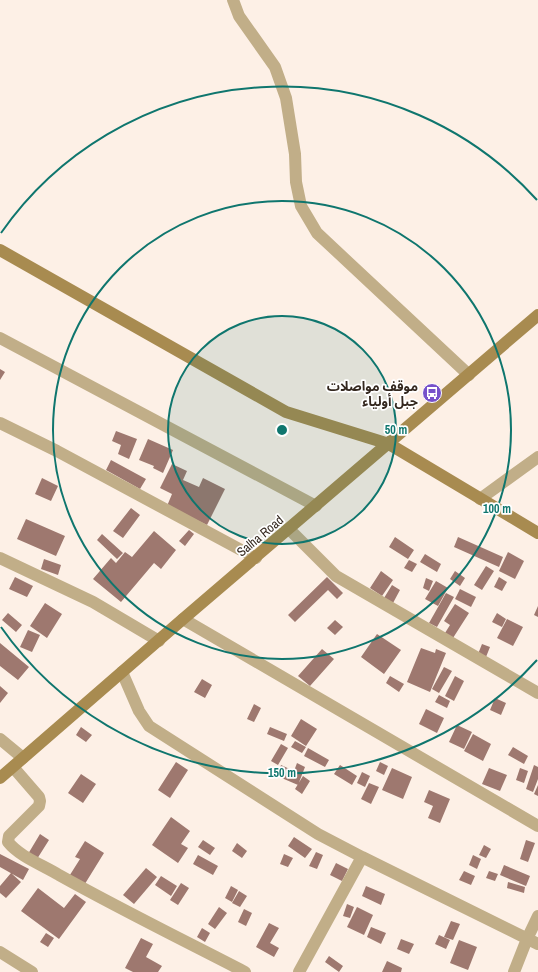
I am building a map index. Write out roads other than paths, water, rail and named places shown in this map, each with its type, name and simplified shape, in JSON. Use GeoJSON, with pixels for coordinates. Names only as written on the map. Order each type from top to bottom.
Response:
{"type":"FeatureCollection","features":[{"type":"Feature","properties":{"kind":"main road"},"geometry":{"type":"LineString","coordinates":[[0,250],[286,412],[389,444],[538,533]]}},
{"type":"Feature","properties":{"kind":"main road","name":"Salha Road"},"geometry":{"type":"LineString","coordinates":[[0,778],[538,315]]}},
{"type":"Feature","properties":{"kind":"street"},"geometry":{"type":"LineString","coordinates":[[232,0],[239,16],[275,67],[286,98],[295,154],[296,182],[301,206],[317,233],[469,375]]}},
{"type":"Feature","properties":{"kind":"street"},"geometry":{"type":"LineString","coordinates":[[0,338],[316,506]]}},
{"type":"Feature","properties":{"kind":"street"},"geometry":{"type":"LineString","coordinates":[[0,423],[57,451],[256,558]]}},
{"type":"Feature","properties":{"kind":"street"},"geometry":{"type":"LineString","coordinates":[[480,498],[538,457]]}},
{"type":"Feature","properties":{"kind":"street"},"geometry":{"type":"LineString","coordinates":[[289,529],[336,576],[538,693]]}},
{"type":"Feature","properties":{"kind":"street"},"geometry":{"type":"LineString","coordinates":[[0,558],[92,602],[159,641]]}},
{"type":"Feature","properties":{"kind":"street"},"geometry":{"type":"LineString","coordinates":[[183,619],[538,826]]}},
{"type":"Feature","properties":{"kind":"street"},"geometry":{"type":"LineString","coordinates":[[122,672],[139,710],[149,726],[318,834],[533,941]]}},
{"type":"Feature","properties":{"kind":"street"},"geometry":{"type":"LineString","coordinates":[[0,739],[23,758]]}},
{"type":"Feature","properties":{"kind":"street"},"geometry":{"type":"LineString","coordinates":[[13,767],[39,797],[40,801],[39,806],[9,836],[8,842],[11,845],[24,855],[80,887],[245,972]]}},
{"type":"Feature","properties":{"kind":"street"},"geometry":{"type":"LineString","coordinates":[[298,972],[362,857]]}},
{"type":"Feature","properties":{"kind":"street"},"geometry":{"type":"LineString","coordinates":[[514,972],[533,941],[538,916]]}},
{"type":"Feature","properties":{"kind":"street"},"geometry":{"type":"LineString","coordinates":[[0,952],[32,972]]}},
{"type":"Feature","properties":{"kind":"place","name":"موقف مواصلات جبل أولياء"},"geometry":{"type":"Point","coordinates":[432,393]}}]}
